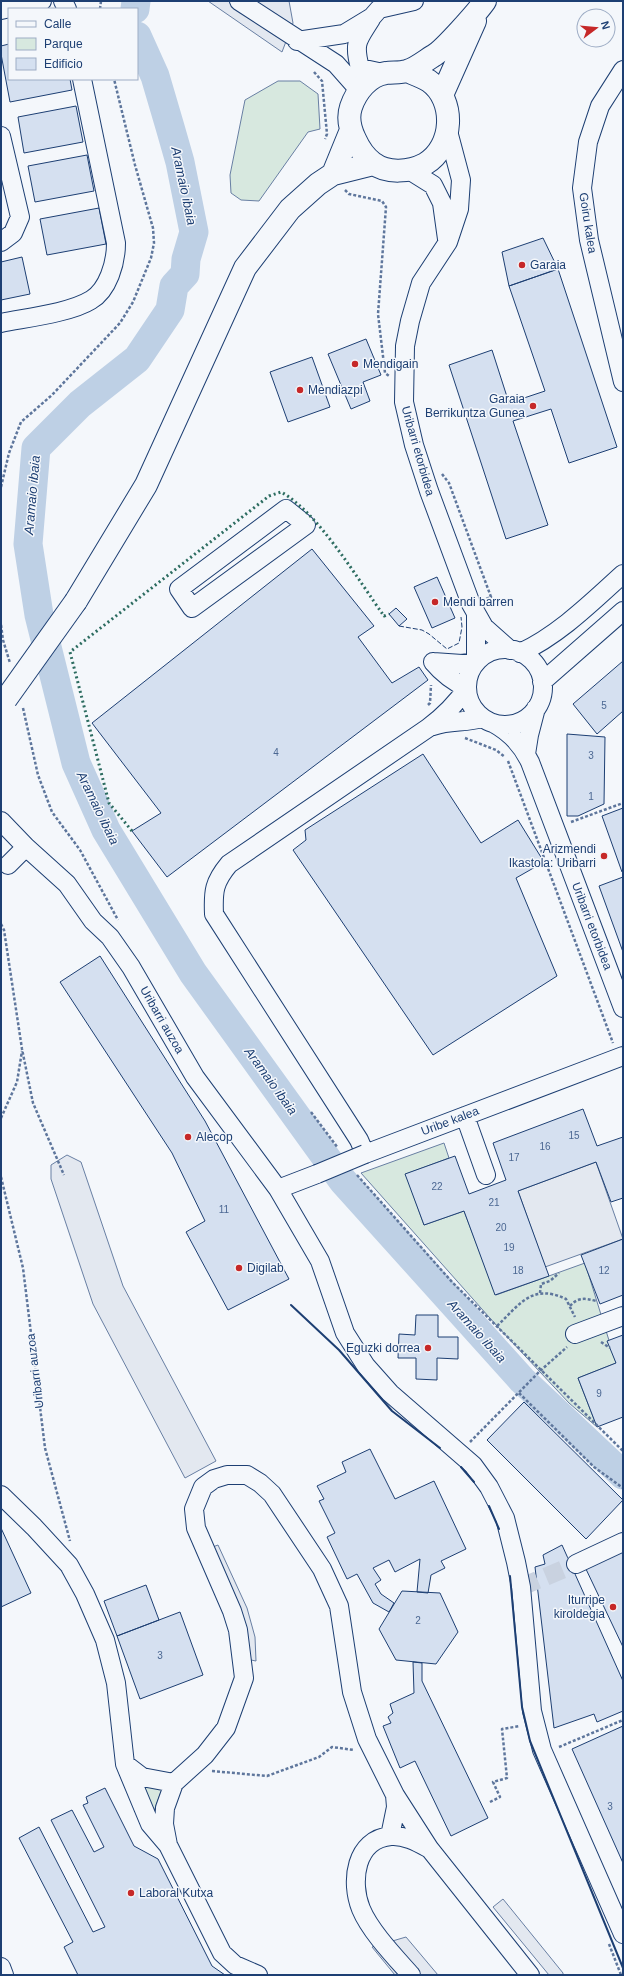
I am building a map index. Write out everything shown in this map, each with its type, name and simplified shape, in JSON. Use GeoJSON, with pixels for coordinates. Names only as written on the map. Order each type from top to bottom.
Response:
{"type":"FeatureCollection","features":[{"type":"Feature","properties":{"kind":"main road"},"geometry":{"type":"LineString","coordinates":[[407,71],[429,81],[442,95],[448,114],[448,131],[442,146],[425,164],[409,170],[390,170],[373,164],[360,149],[349,127],[350,108],[359,90],[368,81],[383,73],[407,71],[435,55],[484,2]]}},
{"type":"Feature","properties":{"kind":"main road"},"geometry":{"type":"LineString","coordinates":[[442,95],[484,2]]}},
{"type":"Feature","properties":{"kind":"main road"},"geometry":{"type":"LineString","coordinates":[[333,174],[351,130]]}},
{"type":"Feature","properties":{"kind":"main road"},"geometry":{"type":"LineString","coordinates":[[10,704],[76,601],[146,485],[245,268],[290,209],[318,184],[333,174],[373,164]]}},
{"type":"Feature","properties":{"kind":"street"},"geometry":{"type":"LineString","coordinates":[[10,8],[42,1]]}},
{"type":"Feature","properties":{"kind":"street"},"geometry":{"type":"LineString","coordinates":[[239,1],[297,41],[336,64],[359,90]]}},
{"type":"Feature","properties":{"kind":"street"},"geometry":{"type":"LineString","coordinates":[[360,68],[355,51],[358,39],[372,17],[379,10],[414,1]]}},
{"type":"Feature","properties":{"kind":"street"},"geometry":{"type":"LineString","coordinates":[[297,41],[344,34],[372,17]]}},
{"type":"Feature","properties":{"kind":"street"},"geometry":{"type":"LineString","coordinates":[[336,64],[336,54],[339,41],[344,34]]}},
{"type":"Feature","properties":{"kind":"street"},"geometry":{"type":"LineString","coordinates":[[336,64],[383,73]]}},
{"type":"Feature","properties":{"kind":"street","name":"Goiru kalea"},"geometry":{"type":"LineString","coordinates":[[623,70],[600,106],[590,135],[582,188],[589,240],[623,382]]}},
{"type":"Feature","properties":{"kind":"street"},"geometry":{"type":"LineString","coordinates":[[1,323],[68,309],[91,300],[108,282],[116,259],[116,244],[82,80]]}},
{"type":"Feature","properties":{"kind":"street","name":"Uribarri etorbidea"},"geometry":{"type":"LineString","coordinates":[[448,131],[461,180],[459,209],[448,242],[422,283],[410,321],[405,346],[404,402],[414,445],[454,560],[476,614]]}},
{"type":"Feature","properties":{"kind":"street"},"geometry":{"type":"LineString","coordinates":[[1,136],[20,217],[13,233],[1,242]]}},
{"type":"Feature","properties":{"kind":"street"},"geometry":{"type":"LineString","coordinates":[[409,170],[433,185],[442,203],[448,242]]}},
{"type":"Feature","properties":{"kind":"street"},"geometry":{"type":"LineString","coordinates":[[286,509],[306,524],[192,608],[179,589],[286,509]]}},
{"type":"Feature","properties":{"kind":"street"},"geometry":{"type":"LineString","coordinates":[[467,688],[451,681],[433,662],[462,664],[476,662],[492,652],[515,651],[534,646],[587,607],[623,574]]}},
{"type":"Feature","properties":{"kind":"street"},"geometry":{"type":"LineString","coordinates":[[542,682],[623,611]]}},
{"type":"Feature","properties":{"kind":"street"},"geometry":{"type":"LineString","coordinates":[[476,614],[484,627],[515,651],[531,660],[538,670],[542,682],[542,691],[529,735],[526,754]]}},
{"type":"Feature","properties":{"kind":"street"},"geometry":{"type":"LineString","coordinates":[[476,614],[478,641],[476,662],[471,670],[467,688],[469,699],[474,710],[487,721],[507,730],[526,754]]}},
{"type":"Feature","properties":{"kind":"street"},"geometry":{"type":"LineString","coordinates":[[365,1154],[361,1143],[214,914],[213,891],[219,875],[229,864],[428,728],[450,709],[467,688]]}},
{"type":"Feature","properties":{"kind":"street"},"geometry":{"type":"LineString","coordinates":[[428,728],[446,722],[487,721],[505,725],[517,723],[528,717],[536,708]]}},
{"type":"Feature","properties":{"kind":"street","name":"Uribarri etorbidea"},"geometry":{"type":"LineString","coordinates":[[526,754],[623,1008]]}},
{"type":"Feature","properties":{"kind":"street","name":"Uribarri auzoa"},"geometry":{"type":"LineString","coordinates":[[1,821],[67,884],[93,921],[110,937],[131,967],[195,1077],[278,1189],[320,1261],[345,1333],[366,1366],[390,1393],[473,1465],[489,1487],[505,1518],[521,1587],[532,1711],[542,1750],[623,1934]]}},
{"type":"Feature","properties":{"kind":"street"},"geometry":{"type":"LineString","coordinates":[[8,865],[32,852]]}},
{"type":"Feature","properties":{"kind":"street","name":"Uribe kalea"},"geometry":{"type":"LineString","coordinates":[[278,1189],[365,1154],[621,1057]]}},
{"type":"Feature","properties":{"kind":"street"},"geometry":{"type":"LineString","coordinates":[[465,1116],[486,1175]]}},
{"type":"Feature","properties":{"kind":"street"},"geometry":{"type":"LineString","coordinates":[[575,1334],[623,1316]]}},
{"type":"Feature","properties":{"kind":"street"},"geometry":{"type":"LineString","coordinates":[[168,1845],[164,1824],[165,1808],[174,1783],[205,1755],[226,1728],[244,1678],[238,1630],[229,1604],[196,1528],[194,1509],[203,1487],[214,1479],[227,1475],[247,1475],[260,1483],[272,1494],[322,1569],[339,1606],[352,1692],[367,1739],[395,1795],[429,1848],[530,1975]]}},
{"type":"Feature","properties":{"kind":"street"},"geometry":{"type":"LineString","coordinates":[[1,1495],[34,1527],[69,1565],[105,1640],[116,1683],[125,1764],[150,1824],[168,1845],[222,1953],[235,1965],[258,1975]]}},
{"type":"Feature","properties":{"kind":"street"},"geometry":{"type":"LineString","coordinates":[[576,1564],[623,1542]]}},
{"type":"Feature","properties":{"kind":"street"},"geometry":{"type":"LineString","coordinates":[[125,1764],[142,1777],[158,1782],[174,1783]]}},
{"type":"Feature","properties":{"kind":"street"},"geometry":{"type":"LineString","coordinates":[[390,1836],[396,1807],[395,1795]]}},
{"type":"Feature","properties":{"kind":"street"},"geometry":{"type":"LineString","coordinates":[[411,1975],[371,1925],[361,1909],[355,1885],[358,1859],[372,1842],[390,1836],[404,1837],[429,1848]]}},
{"type":"Feature","properties":{"kind":"street"},"geometry":{"type":"LineString","coordinates":[[1,1967],[4,1975]]}},
{"type":"Feature","properties":{"kind":"path"},"geometry":{"type":"LineString","coordinates":[[313,70],[322,81],[327,134],[325,140]]}},
{"type":"Feature","properties":{"kind":"path"},"geometry":{"type":"LineString","coordinates":[[333,174],[349,194],[382,201],[386,207],[378,314],[385,373],[405,388]]}},
{"type":"Feature","properties":{"kind":"path"},"geometry":{"type":"LineString","coordinates":[[1,625],[3,640],[12,670]]}},
{"type":"Feature","properties":{"kind":"path"},"geometry":{"type":"LineString","coordinates":[[10,704],[52,812],[80,850],[110,905]]}},
{"type":"Feature","properties":{"kind":"path"},"geometry":{"type":"LineString","coordinates":[[459,738],[496,750],[508,760],[621,1057]]}},
{"type":"Feature","properties":{"kind":"path"},"geometry":{"type":"LineString","coordinates":[[568,823],[623,803]]}},
{"type":"Feature","properties":{"kind":"path"},"geometry":{"type":"LineString","coordinates":[[1,924],[4,930],[22,1049],[33,1103],[64,1175]]}},
{"type":"Feature","properties":{"kind":"path"},"geometry":{"type":"LineString","coordinates":[[1,1118],[17,1082],[22,1049]]}},
{"type":"Feature","properties":{"kind":"path"},"geometry":{"type":"LineString","coordinates":[[310,1112],[342,1154]]}},
{"type":"Feature","properties":{"kind":"path"},"geometry":{"type":"LineString","coordinates":[[356,1173],[452,1282],[540,1371],[623,1451]]}},
{"type":"Feature","properties":{"kind":"path","name":"Uribarri auzoa"},"geometry":{"type":"LineString","coordinates":[[1,1177],[23,1268],[45,1448],[70,1540],[71,1554],[69,1565]]}},
{"type":"Feature","properties":{"kind":"path"},"geometry":{"type":"LineString","coordinates":[[497,1326],[524,1300],[540,1293],[541,1284],[550,1281],[558,1273]]}},
{"type":"Feature","properties":{"kind":"path"},"geometry":{"type":"LineString","coordinates":[[570,1306],[580,1299],[586,1298],[596,1301]]}},
{"type":"Feature","properties":{"kind":"path"},"geometry":{"type":"LineString","coordinates":[[459,1453],[540,1371]]}},
{"type":"Feature","properties":{"kind":"path"},"geometry":{"type":"LineString","coordinates":[[519,1393],[594,1467],[623,1488]]}},
{"type":"Feature","properties":{"kind":"path"},"geometry":{"type":"LineString","coordinates":[[542,1750],[561,1746],[623,1720]]}},
{"type":"Feature","properties":{"kind":"path"},"geometry":{"type":"LineString","coordinates":[[490,1802],[500,1797],[493,1782],[507,1778],[502,1729],[522,1726],[523,1732]]}},
{"type":"Feature","properties":{"kind":"path"},"geometry":{"type":"LineString","coordinates":[[188,1769],[267,1776],[319,1757],[332,1747],[374,1753]]}},
{"type":"Feature","properties":{"kind":"green space"},"geometry":{"type":"Polygon","coordinates":[[[278,81],[300,81],[318,94],[320,129],[308,132],[259,201],[241,200],[231,193],[230,175],[245,100],[278,81]]]}},
{"type":"Feature","properties":{"kind":"green space"},"geometry":{"type":"Polygon","coordinates":[[[444,1143],[449,1158],[406,1174],[424,1225],[464,1211],[496,1295],[585,1263],[616,1363],[578,1378],[597,1427],[569,1403],[497,1326],[361,1173],[444,1143]]]}},
{"type":"Feature","properties":{"kind":"green space"},"geometry":{"type":"Polygon","coordinates":[[[142,1785],[162,1789],[154,1811],[142,1785]]]}},
{"type":"Feature","properties":{"kind":"shaded area"},"geometry":{"type":"Polygon","coordinates":[[[208,1],[289,1],[293,23],[282,52],[208,1]]]}},
{"type":"Feature","properties":{"kind":"shaded area"},"geometry":{"type":"Polygon","coordinates":[[[67,1155],[81,1162],[123,1286],[216,1461],[185,1478],[93,1304],[51,1179],[51,1165],[67,1155]]]}},
{"type":"Feature","properties":{"kind":"shaded area"},"geometry":{"type":"Polygon","coordinates":[[[596,1162],[623,1239],[545,1267],[518,1191],[596,1162]]]}},
{"type":"Feature","properties":{"kind":"shaded area"},"geometry":{"type":"Polygon","coordinates":[[[218,1545],[247,1608],[255,1637],[256,1661],[246,1659],[210,1548],[218,1545]]]}},
{"type":"Feature","properties":{"kind":"shaded area"},"geometry":{"type":"Polygon","coordinates":[[[503,1899],[563,1973],[563,1975],[549,1975],[493,1907],[503,1899]]]}},
{"type":"Feature","properties":{"kind":"shaded area"},"geometry":{"type":"Polygon","coordinates":[[[406,1937],[438,1975],[395,1975],[372,1947],[406,1937]]]}},
{"type":"Feature","properties":{"kind":"building"},"geometry":{"type":"Polygon","coordinates":[[[8,44],[8,80],[70,80],[72,90],[10,102],[1,54],[1,46],[8,44]]]}},
{"type":"Feature","properties":{"kind":"building"},"geometry":{"type":"Polygon","coordinates":[[[76,106],[83,142],[24,153],[18,117],[76,106]]]}},
{"type":"Feature","properties":{"kind":"building"},"geometry":{"type":"Polygon","coordinates":[[[87,155],[94,191],[35,202],[28,166],[87,155]]]}},
{"type":"Feature","properties":{"kind":"building"},"geometry":{"type":"Polygon","coordinates":[[[99,208],[106,244],[47,255],[40,219],[99,208]]]}},
{"type":"Feature","properties":{"kind":"building"},"geometry":{"type":"Polygon","coordinates":[[[543,238],[558,269],[509,286],[502,252],[543,238]]]}},
{"type":"Feature","properties":{"kind":"building"},"geometry":{"type":"Polygon","coordinates":[[[22,257],[30,294],[1,300],[1,262],[22,257]]]}},
{"type":"Feature","properties":{"kind":"building","name":"Garaia Berrikuntza Gunea"},"geometry":{"type":"Polygon","coordinates":[[[558,269],[617,447],[569,463],[551,409],[513,421],[548,525],[506,539],[449,365],[492,350],[509,403],[545,391],[509,286],[558,269]]]}},
{"type":"Feature","properties":{"kind":"building","name":"Mendigain"},"geometry":{"type":"Polygon","coordinates":[[[366,339],[381,375],[363,382],[370,401],[351,409],[328,354],[366,339]]]}},
{"type":"Feature","properties":{"kind":"building","name":"Mendiazpi"},"geometry":{"type":"Polygon","coordinates":[[[312,357],[330,407],[288,422],[270,372],[312,357]]]}},
{"type":"Feature","properties":{"kind":"building"},"geometry":{"type":"Polygon","coordinates":[[[312,549],[374,626],[358,637],[392,683],[419,667],[428,680],[167,877],[132,831],[161,813],[92,723],[312,549]]]}},
{"type":"Feature","properties":{"kind":"building","name":"Mendi barren"},"geometry":{"type":"Polygon","coordinates":[[[437,577],[455,618],[432,628],[414,587],[437,577]]]}},
{"type":"Feature","properties":{"kind":"building"},"geometry":{"type":"Polygon","coordinates":[[[396,608],[407,619],[399,626],[389,614],[396,608]]]}},
{"type":"Feature","properties":{"kind":"building"},"geometry":{"type":"Polygon","coordinates":[[[623,661],[623,711],[597,734],[573,704],[623,661]]]}},
{"type":"Feature","properties":{"kind":"building"},"geometry":{"type":"Polygon","coordinates":[[[567,734],[605,737],[604,804],[578,816],[567,816],[567,734]]]}},
{"type":"Feature","properties":{"kind":"building"},"geometry":{"type":"Polygon","coordinates":[[[423,754],[481,843],[518,820],[544,862],[516,878],[557,976],[433,1055],[293,850],[306,840],[305,830],[423,754]]]}},
{"type":"Feature","properties":{"kind":"building"},"geometry":{"type":"Polygon","coordinates":[[[623,808],[623,871],[622,872],[602,816],[623,808]]]}},
{"type":"Feature","properties":{"kind":"building"},"geometry":{"type":"Polygon","coordinates":[[[623,877],[623,952],[599,886],[623,877]]]}},
{"type":"Feature","properties":{"kind":"building","name":"Alecop"},"geometry":{"type":"Polygon","coordinates":[[[100,956],[205,1121],[289,1279],[228,1310],[186,1232],[205,1221],[172,1153],[60,982],[100,956]]]}},
{"type":"Feature","properties":{"kind":"building"},"geometry":{"type":"Polygon","coordinates":[[[583,1109],[597,1146],[623,1137],[623,1198],[611,1202],[596,1162],[518,1191],[549,1276],[495,1295],[464,1211],[424,1225],[405,1174],[455,1156],[469,1194],[506,1180],[493,1143],[583,1109]]]}},
{"type":"Feature","properties":{"kind":"building"},"geometry":{"type":"Polygon","coordinates":[[[623,1239],[623,1295],[600,1304],[581,1255],[623,1239]]]}},
{"type":"Feature","properties":{"kind":"building","name":"Eguzki dorrea"},"geometry":{"type":"Polygon","coordinates":[[[416,1315],[438,1315],[438,1337],[458,1337],[458,1359],[437,1358],[437,1380],[416,1379],[416,1358],[398,1358],[399,1334],[415,1335],[416,1315]]]}},
{"type":"Feature","properties":{"kind":"building"},"geometry":{"type":"Polygon","coordinates":[[[623,1335],[623,1417],[597,1427],[578,1378],[616,1363],[607,1341],[623,1335]]]}},
{"type":"Feature","properties":{"kind":"building"},"geometry":{"type":"Polygon","coordinates":[[[524,1402],[623,1500],[586,1539],[487,1440],[524,1402]]]}},
{"type":"Feature","properties":{"kind":"building"},"geometry":{"type":"Polygon","coordinates":[[[370,1449],[395,1499],[434,1481],[466,1549],[441,1561],[445,1568],[431,1575],[428,1593],[417,1592],[420,1559],[395,1572],[389,1560],[373,1568],[381,1580],[375,1584],[381,1594],[394,1603],[389,1612],[373,1603],[357,1574],[347,1579],[327,1537],[335,1533],[319,1501],[324,1499],[317,1486],[346,1472],[342,1462],[370,1449]]]}},
{"type":"Feature","properties":{"kind":"building"},"geometry":{"type":"Polygon","coordinates":[[[1,1528],[31,1593],[1,1607],[1,1528]]]}},
{"type":"Feature","properties":{"kind":"building"},"geometry":{"type":"Polygon","coordinates":[[[562,1545],[623,1681],[623,1711],[597,1722],[594,1714],[554,1728],[535,1567],[545,1564],[543,1555],[562,1545]]]}},
{"type":"Feature","properties":{"kind":"building","name":"Iturripe kiroldegia"},"geometry":{"type":"Polygon","coordinates":[[[623,1549],[623,1647],[585,1567],[623,1549]]]}},
{"type":"Feature","properties":{"kind":"building"},"geometry":{"type":"Polygon","coordinates":[[[146,1585],[159,1620],[117,1636],[104,1601],[146,1585]]]}},
{"type":"Feature","properties":{"kind":"building"},"geometry":{"type":"Polygon","coordinates":[[[402,1591],[440,1593],[458,1632],[436,1664],[396,1660],[379,1629],[402,1591]]]}},
{"type":"Feature","properties":{"kind":"building"},"geometry":{"type":"Polygon","coordinates":[[[180,1612],[203,1675],[140,1699],[117,1636],[180,1612]]]}},
{"type":"Feature","properties":{"kind":"building"},"geometry":{"type":"Polygon","coordinates":[[[413,1662],[422,1663],[422,1681],[488,1818],[451,1836],[415,1761],[400,1768],[383,1726],[391,1723],[388,1717],[393,1713],[390,1704],[414,1693],[413,1662]]]}},
{"type":"Feature","properties":{"kind":"building"},"geometry":{"type":"Polygon","coordinates":[[[623,1726],[623,1863],[572,1749],[623,1726]]]}},
{"type":"Feature","properties":{"kind":"building","name":"Laboral Kutxa"},"geometry":{"type":"Polygon","coordinates":[[[105,1788],[134,1846],[158,1859],[212,1966],[225,1975],[78,1975],[64,1947],[73,1942],[19,1838],[39,1827],[93,1932],[105,1927],[51,1820],[72,1810],[94,1852],[104,1847],[83,1805],[88,1803],[86,1797],[105,1788]]]}},
{"type":"Feature","properties":{"kind":"waterway","name":"Aramaio ibaia"},"geometry":{"type":"LineString","coordinates":[[135,8],[136,1]]}},
{"type":"Feature","properties":{"kind":"waterway","name":"Aramaio ibaia"},"geometry":{"type":"LineString","coordinates":[[138,38],[155,76],[170,127],[180,162],[194,232],[186,259],[185,274],[174,286],[170,310],[137,359],[80,404],[36,448],[28,544],[39,615],[76,763],[106,830],[193,973],[343,1181],[522,1380],[623,1475]]}},
{"type":"Feature","properties":{"kind":"tunnel"},"geometry":{"type":"LineString","coordinates":[[521,1587],[576,1564]]}},
{"type":"Feature","properties":{"kind":"hedge"},"geometry":{"type":"LineString","coordinates":[[132,831],[109,803],[70,652],[269,496],[281,492],[309,515],[337,548],[384,616],[389,614]]}},
{"type":"Feature","properties":{"kind":"fence"},"geometry":{"type":"LineString","coordinates":[[399,626],[422,630],[447,649],[459,643],[462,627],[461,617]]}},
{"type":"Feature","properties":{"kind":"wall"},"geometry":{"type":"LineString","coordinates":[[291,1305],[339,1350],[392,1411],[440,1448]]}},
{"type":"Feature","properties":{"kind":"wall"},"geometry":{"type":"LineString","coordinates":[[461,1467],[474,1482]]}},
{"type":"Feature","properties":{"kind":"wall"},"geometry":{"type":"LineString","coordinates":[[489,1506],[499,1529]]}},
{"type":"Feature","properties":{"kind":"wall"},"geometry":{"type":"LineString","coordinates":[[510,1576],[522,1707],[530,1741],[623,1968]]}},
{"type":"Feature","properties":{"kind":"place","name":"Garaia"},"geometry":{"type":"Point","coordinates":[522,265]}},
{"type":"Feature","properties":{"kind":"place","name":"Mendigain"},"geometry":{"type":"Point","coordinates":[355,364]}},
{"type":"Feature","properties":{"kind":"place","name":"Mendiazpi"},"geometry":{"type":"Point","coordinates":[300,390]}},
{"type":"Feature","properties":{"kind":"place","name":"Garaia Berrikuntza Gunea"},"geometry":{"type":"Point","coordinates":[533,406]}},
{"type":"Feature","properties":{"kind":"place","name":"Mendi barren"},"geometry":{"type":"Point","coordinates":[435,602]}},
{"type":"Feature","properties":{"kind":"place","name":"Arizmendi Ikastola: Uribarri"},"geometry":{"type":"Point","coordinates":[604,856]}},
{"type":"Feature","properties":{"kind":"place","name":"Alecop"},"geometry":{"type":"Point","coordinates":[188,1137]}},
{"type":"Feature","properties":{"kind":"place","name":"Digilab"},"geometry":{"type":"Point","coordinates":[239,1268]}},
{"type":"Feature","properties":{"kind":"place","name":"Eguzki dorrea"},"geometry":{"type":"Point","coordinates":[428,1348]}},
{"type":"Feature","properties":{"kind":"place","name":"Iturripe kiroldegia"},"geometry":{"type":"Point","coordinates":[613,1607]}},
{"type":"Feature","properties":{"kind":"place","name":"Laboral Kutxa"},"geometry":{"type":"Point","coordinates":[131,1893]}}]}
